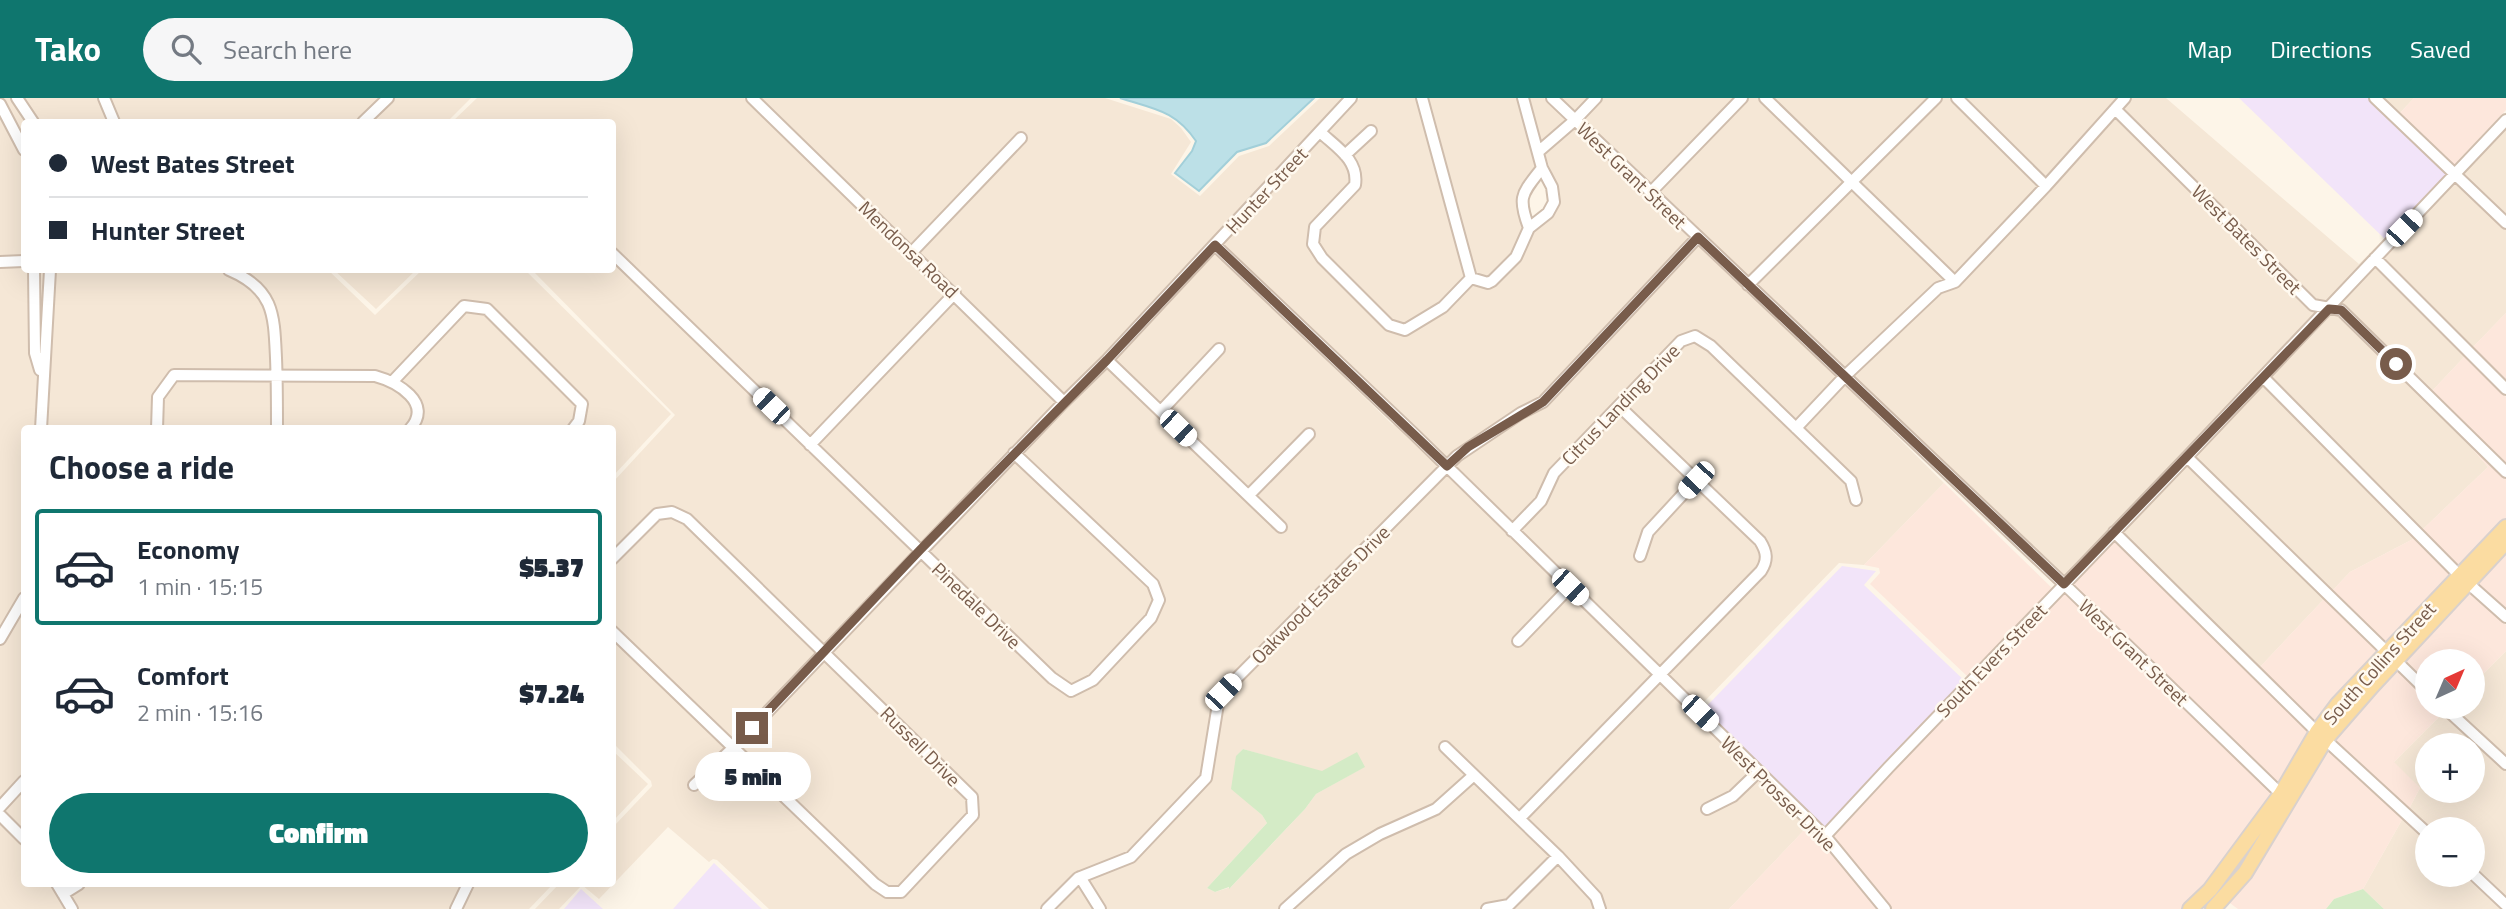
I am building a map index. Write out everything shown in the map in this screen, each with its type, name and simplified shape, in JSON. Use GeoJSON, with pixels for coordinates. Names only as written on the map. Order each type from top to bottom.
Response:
{"type":"FeatureCollection","features":[{"type":"Feature","properties":{"kind":"main road","name":"South Collins Street"},"geometry":{"type":"LineString","coordinates":[[2190,909],[2210,890],[2285,799],[2338,704],[2391,658],[2464,579],[2506,527]]}},
{"type":"Feature","properties":{"kind":"main road","name":"South Collins Street"},"geometry":{"type":"LineString","coordinates":[[2464,579],[2506,542]]}},
{"type":"Feature","properties":{"kind":"main road"},"geometry":{"type":"LineString","coordinates":[[2213,909],[2245,873],[2260,838],[2278,805],[2285,799]]}},
{"type":"Feature","properties":{"kind":"street"},"geometry":{"type":"LineString","coordinates":[[17,98],[31,119]]}},
{"type":"Feature","properties":{"kind":"street"},"geometry":{"type":"LineString","coordinates":[[104,98],[113,119]]}},
{"type":"Feature","properties":{"kind":"street"},"geometry":{"type":"LineString","coordinates":[[366,119],[388,98]]}},
{"type":"Feature","properties":{"kind":"street","name":"Mendonsa Road"},"geometry":{"type":"LineString","coordinates":[[752,98],[1064,402]]}},
{"type":"Feature","properties":{"kind":"street","name":"Hunter Street"},"geometry":{"type":"LineString","coordinates":[[920,550],[1107,360],[1351,98]]}},
{"type":"Feature","properties":{"kind":"street"},"geometry":{"type":"LineString","coordinates":[[1422,98],[1471,278]]}},
{"type":"Feature","properties":{"kind":"street"},"geometry":{"type":"LineString","coordinates":[[1471,278],[1488,283],[1492,281],[1516,257],[1528,228],[1548,214],[1554,202],[1552,187],[1542,168],[1523,98]]}},
{"type":"Feature","properties":{"kind":"street","name":"West Grant Street"},"geometry":{"type":"LineString","coordinates":[[1552,98],[2064,584],[2285,799]]}},
{"type":"Feature","properties":{"kind":"street"},"geometry":{"type":"LineString","coordinates":[[1538,152],[1596,98]]}},
{"type":"Feature","properties":{"kind":"street"},"geometry":{"type":"LineString","coordinates":[[1651,192],[1742,98]]}},
{"type":"Feature","properties":{"kind":"street"},"geometry":{"type":"LineString","coordinates":[[1765,98],[1955,282]]}},
{"type":"Feature","properties":{"kind":"street"},"geometry":{"type":"LineString","coordinates":[[1748,285],[1936,98]]}},
{"type":"Feature","properties":{"kind":"street"},"geometry":{"type":"LineString","coordinates":[[1956,98],[2046,186]]}},
{"type":"Feature","properties":{"kind":"street"},"geometry":{"type":"LineString","coordinates":[[1796,428],[1844,376],[1938,288],[1955,282],[2125,98]]}},
{"type":"Feature","properties":{"kind":"street"},"geometry":{"type":"LineString","coordinates":[[2375,98],[2506,223]]}},
{"type":"Feature","properties":{"kind":"street"},"geometry":{"type":"LineString","coordinates":[[0,104],[21,144]]}},
{"type":"Feature","properties":{"kind":"street","name":"West Bates Street"},"geometry":{"type":"LineString","coordinates":[[2115,109],[2313,304],[2341,310],[2506,472]]}},
{"type":"Feature","properties":{"kind":"street","name":"South Evers Street"},"geometry":{"type":"LineString","coordinates":[[1825,836],[2506,120]]}},
{"type":"Feature","properties":{"kind":"street"},"geometry":{"type":"LineString","coordinates":[[1345,155],[1371,131]]}},
{"type":"Feature","properties":{"kind":"street"},"geometry":{"type":"LineString","coordinates":[[1320,132],[1345,155],[1355,169],[1355,185],[1315,227],[1313,244],[1322,258],[1389,325],[1405,330],[1414,327],[1443,307],[1471,278]]}},
{"type":"Feature","properties":{"kind":"street"},"geometry":{"type":"LineString","coordinates":[[912,252],[1021,138]]}},
{"type":"Feature","properties":{"kind":"street"},"geometry":{"type":"LineString","coordinates":[[1528,228],[1521,206],[1525,190],[1542,168]]}},
{"type":"Feature","properties":{"kind":"street","name":"Oakwood Estates Drive"},"geometry":{"type":"LineString","coordinates":[[1047,909],[1080,877],[1131,857],[1206,778],[1218,704],[1223,692],[1447,466],[1468,447],[1543,402],[1698,237]]}},
{"type":"Feature","properties":{"kind":"street","name":"West Prosser Drive"},"geometry":{"type":"LineString","coordinates":[[1215,245],[1447,466],[1825,836],[1885,909]]}},
{"type":"Feature","properties":{"kind":"street","name":"Pinedale Drive"},"geometry":{"type":"LineString","coordinates":[[616,257],[1052,678],[1071,691],[1093,680],[1151,618],[1158,600],[1153,584],[1014,453]]}},
{"type":"Feature","properties":{"kind":"street"},"geometry":{"type":"LineString","coordinates":[[2375,258],[2506,389]]}},
{"type":"Feature","properties":{"kind":"street"},"geometry":{"type":"LineString","coordinates":[[0,262],[21,261]]}},
{"type":"Feature","properties":{"kind":"street"},"geometry":{"type":"LineString","coordinates":[[34,273],[35,354],[43,380]]}},
{"type":"Feature","properties":{"kind":"street"},"geometry":{"type":"LineString","coordinates":[[41,425],[50,273]]}},
{"type":"Feature","properties":{"kind":"street"},"geometry":{"type":"LineString","coordinates":[[237,273],[247,277],[265,297],[275,317],[277,425]]}},
{"type":"Feature","properties":{"kind":"street"},"geometry":{"type":"LineString","coordinates":[[810,445],[955,293]]}},
{"type":"Feature","properties":{"kind":"street"},"geometry":{"type":"LineString","coordinates":[[393,380],[464,306],[487,309],[582,404],[576,425]]}},
{"type":"Feature","properties":{"kind":"street","name":"Citrus Landing Drive"},"geometry":{"type":"LineString","coordinates":[[1512,531],[1541,501],[1553,473],[1681,341],[1695,336],[1711,346],[1851,481],[1856,500]]}},
{"type":"Feature","properties":{"kind":"street"},"geometry":{"type":"LineString","coordinates":[[1161,411],[1219,349]]}},
{"type":"Feature","properties":{"kind":"street"},"geometry":{"type":"LineString","coordinates":[[1107,360],[1281,527]]}},
{"type":"Feature","properties":{"kind":"street"},"geometry":{"type":"LineString","coordinates":[[157,425],[158,397],[174,375],[375,376],[393,380],[416,402],[418,412],[413,425]]}},
{"type":"Feature","properties":{"kind":"street"},"geometry":{"type":"LineString","coordinates":[[2263,377],[2464,579],[2506,617]]}},
{"type":"Feature","properties":{"kind":"street"},"geometry":{"type":"LineString","coordinates":[[1520,818],[1766,564],[1765,548],[1760,541],[1619,405]]}},
{"type":"Feature","properties":{"kind":"street"},"geometry":{"type":"LineString","coordinates":[[1250,495],[1309,434]]}},
{"type":"Feature","properties":{"kind":"street"},"geometry":{"type":"LineString","coordinates":[[2187,457],[2415,680]]}},
{"type":"Feature","properties":{"kind":"street"},"geometry":{"type":"LineString","coordinates":[[1640,556],[1648,532],[1696,480]]}},
{"type":"Feature","properties":{"kind":"street","name":"Russell Drive"},"geometry":{"type":"LineString","coordinates":[[616,555],[657,513],[672,513],[687,519],[972,797],[973,815],[901,892],[887,892],[875,884],[616,635]]}},
{"type":"Feature","properties":{"kind":"street"},"geometry":{"type":"LineString","coordinates":[[2114,532],[2321,736],[2415,822]]}},
{"type":"Feature","properties":{"kind":"street"},"geometry":{"type":"LineString","coordinates":[[694,785],[734,747],[920,550]]}},
{"type":"Feature","properties":{"kind":"street"},"geometry":{"type":"LineString","coordinates":[[1518,641],[1570,587]]}},
{"type":"Feature","properties":{"kind":"street"},"geometry":{"type":"LineString","coordinates":[[0,639],[21,603]]}},
{"type":"Feature","properties":{"kind":"street"},"geometry":{"type":"LineString","coordinates":[[2457,719],[2506,764]]}},
{"type":"Feature","properties":{"kind":"street"},"geometry":{"type":"LineString","coordinates":[[1445,747],[1558,856],[1596,897],[1600,909]]}},
{"type":"Feature","properties":{"kind":"street"},"geometry":{"type":"LineString","coordinates":[[1707,809],[1733,796],[1759,771]]}},
{"type":"Feature","properties":{"kind":"street"},"geometry":{"type":"LineString","coordinates":[[1285,909],[1346,854],[1380,834],[1436,809],[1474,775]]}},
{"type":"Feature","properties":{"kind":"street"},"geometry":{"type":"LineString","coordinates":[[0,807],[21,784]]}},
{"type":"Feature","properties":{"kind":"street"},"geometry":{"type":"LineString","coordinates":[[0,815],[21,836]]}},
{"type":"Feature","properties":{"kind":"street"},"geometry":{"type":"LineString","coordinates":[[1487,909],[1509,905],[1558,856]]}},
{"type":"Feature","properties":{"kind":"street"},"geometry":{"type":"LineString","coordinates":[[1080,877],[1100,909]]}},
{"type":"Feature","properties":{"kind":"street"},"geometry":{"type":"LineString","coordinates":[[2485,885],[2506,905]]}},
{"type":"Feature","properties":{"kind":"street"},"geometry":{"type":"LineString","coordinates":[[456,909],[467,887]]}},
{"type":"Feature","properties":{"kind":"street"},"geometry":{"type":"LineString","coordinates":[[60,889],[72,909]]}},
{"type":"Feature","properties":{"kind":"shaded area"},"geometry":{"type":"Polygon","coordinates":[[[0,98],[471,98],[450,119],[21,119],[21,273],[331,273],[375,315],[419,273],[528,273],[671,414],[616,473],[616,425],[21,425],[21,887],[550,887],[529,909],[0,909],[0,98]]]}},
{"type":"Feature","properties":{"kind":"shaded area"},"geometry":{"type":"Polygon","coordinates":[[[477,98],[744,98],[948,294],[810,437],[616,248],[616,119],[455,119],[477,98]]]}},
{"type":"Feature","properties":{"kind":"shaded area"},"geometry":{"type":"Polygon","coordinates":[[[760,98],[1105,98],[1171,119],[1181,128],[1191,142],[1171,174],[1200,196],[1239,156],[1269,146],[1320,98],[1344,98],[1104,357],[1065,395],[919,252],[1028,138],[1021,132],[912,245],[760,98]]]}},
{"type":"Feature","properties":{"kind":"shaded area"},"geometry":{"type":"Polygon","coordinates":[[[1360,98],[1417,98],[1465,277],[1440,304],[1405,325],[1392,320],[1326,255],[1318,242],[1320,229],[1360,185],[1360,167],[1353,155],[1377,131],[1371,124],[1346,148],[1327,131],[1360,98]]]}},
{"type":"Feature","properties":{"kind":"shaded area"},"geometry":{"type":"Polygon","coordinates":[[[1428,98],[1517,98],[1520,106],[1536,168],[1520,190],[1516,206],[1522,229],[1511,255],[1488,277],[1475,274],[1428,98]]]}},
{"type":"Feature","properties":{"kind":"shaded area"},"geometry":{"type":"Polygon","coordinates":[[[1528,98],[1544,98],[1567,120],[1541,143],[1528,98]]]}},
{"type":"Feature","properties":{"kind":"shaded area"},"geometry":{"type":"Polygon","coordinates":[[[1560,98],[1589,98],[1575,113],[1560,98]]]}},
{"type":"Feature","properties":{"kind":"shaded area"},"geometry":{"type":"Polygon","coordinates":[[[1603,98],[1735,98],[1651,185],[1582,120],[1603,98]]]}},
{"type":"Feature","properties":{"kind":"shaded area"},"geometry":{"type":"Polygon","coordinates":[[[1749,98],[1758,98],[1844,181],[1749,278],[1658,191],[1749,98]]]}},
{"type":"Feature","properties":{"kind":"shaded area"},"geometry":{"type":"Polygon","coordinates":[[[1773,98],[1929,98],[1852,173],[1773,98]]]}},
{"type":"Feature","properties":{"kind":"shaded area"},"geometry":{"type":"Polygon","coordinates":[[[1942,98],[1949,98],[2039,187],[1955,275],[1859,180],[1942,98]]]}},
{"type":"Feature","properties":{"kind":"shaded area"},"geometry":{"type":"Polygon","coordinates":[[[1964,98],[2119,98],[2047,179],[1964,98]]]}},
{"type":"Feature","properties":{"kind":"shaded area"},"geometry":{"type":"Polygon","coordinates":[[[2132,98],[2166,98],[2359,264],[2382,243],[2327,303],[2316,300],[2122,108],[2132,98]]]}},
{"type":"Feature","properties":{"kind":"shaded area"},"geometry":{"type":"Polygon","coordinates":[[[2239,98],[2375,98],[2455,174],[2389,243],[2239,98]]]}},
{"type":"Feature","properties":{"kind":"shaded area"},"geometry":{"type":"Polygon","coordinates":[[[2383,98],[2414,98],[2399,114],[2383,98]]]}},
{"type":"Feature","properties":{"kind":"shaded area"},"geometry":{"type":"Polygon","coordinates":[[[2414,98],[2506,98],[2506,110],[2454,165],[2399,114],[2414,98]]]}},
{"type":"Feature","properties":{"kind":"shaded area"},"geometry":{"type":"Polygon","coordinates":[[[2115,116],[2309,308],[2319,312],[2064,577],[1852,376],[1941,292],[1955,289],[2054,186],[2115,116]]]}},
{"type":"Feature","properties":{"kind":"shaded area"},"geometry":{"type":"Polygon","coordinates":[[[1574,127],[1691,238],[1540,398],[1466,443],[1447,459],[1222,244],[1320,139],[1346,164],[1351,178],[1350,183],[1311,226],[1308,247],[1318,262],[1385,329],[1407,335],[1445,312],[1472,284],[1486,288],[1532,232],[1551,217],[1559,201],[1557,186],[1544,153],[1574,127]]]}},
{"type":"Feature","properties":{"kind":"shaded area"},"geometry":{"type":"Polygon","coordinates":[[[2506,127],[2506,215],[2462,174],[2506,127]]]}},
{"type":"Feature","properties":{"kind":"shaded area"},"geometry":{"type":"Polygon","coordinates":[[[2455,181],[2506,230],[2506,313],[2472,348],[2382,258],[2455,181]]]}},
{"type":"Feature","properties":{"kind":"shaded area"},"geometry":{"type":"Polygon","coordinates":[[[1851,188],[1945,280],[1845,369],[1756,285],[1851,188]]]}},
{"type":"Feature","properties":{"kind":"shaded area"},"geometry":{"type":"Polygon","coordinates":[[[1697,244],[1837,377],[1796,421],[1715,343],[1699,330],[1693,330],[1677,338],[1550,469],[1537,498],[1513,523],[1454,465],[1523,417],[1546,405],[1697,244]]]}},
{"type":"Feature","properties":{"kind":"shaded area"},"geometry":{"type":"Polygon","coordinates":[[[1215,252],[1563,588],[1511,641],[1518,648],[1570,594],[1653,675],[1521,811],[1445,740],[1438,748],[1467,775],[1433,805],[1343,850],[1279,909],[769,909],[717,860],[709,862],[668,827],[616,881],[616,824],[652,786],[651,781],[616,746],[616,479],[675,415],[535,273],[616,273],[616,263],[1049,682],[1067,696],[1094,685],[1163,601],[1021,453],[1107,368],[1281,534],[1288,527],[1257,495],[1316,434],[1310,427],[1250,488],[1168,410],[1226,348],[1219,342],[1161,403],[1114,360],[1215,252]],[[1243,749],[1236,757],[1253,807],[1267,823],[1207,888],[1215,892],[1231,887],[1316,794],[1364,767],[1357,753],[1322,772],[1243,749]]]}},
{"type":"Feature","properties":{"kind":"shaded area"},"geometry":{"type":"Polygon","coordinates":[[[2375,266],[2465,356],[2432,391],[2345,306],[2339,305],[2375,266]]]}},
{"type":"Feature","properties":{"kind":"shaded area"},"geometry":{"type":"Polygon","coordinates":[[[337,273],[413,273],[376,309],[337,273]]]}},
{"type":"Feature","properties":{"kind":"shaded area"},"geometry":{"type":"Polygon","coordinates":[[[955,301],[1057,402],[920,543],[817,444],[955,301]]]}},
{"type":"Feature","properties":{"kind":"shaded area"},"geometry":{"type":"Polygon","coordinates":[[[2506,313],[2506,382],[2472,348],[2506,313]]]}},
{"type":"Feature","properties":{"kind":"shaded area"},"geometry":{"type":"Polygon","coordinates":[[[2330,314],[2338,315],[2457,431],[2488,467],[2422,530],[2270,376],[2330,314]]]}},
{"type":"Feature","properties":{"kind":"shaded area"},"geometry":{"type":"Polygon","coordinates":[[[1694,342],[1708,350],[1846,484],[1852,506],[1862,503],[1856,479],[1803,428],[1844,384],[1944,483],[1864,565],[1839,563],[1700,706],[1667,673],[1764,575],[1771,564],[1771,555],[1764,537],[1626,405],[1684,345],[1694,342]]]}},
{"type":"Feature","properties":{"kind":"shaded area"},"geometry":{"type":"Polygon","coordinates":[[[2465,356],[2506,397],[2506,464],[2432,391],[2465,356]]]}},
{"type":"Feature","properties":{"kind":"shaded area"},"geometry":{"type":"Polygon","coordinates":[[[2263,384],[2415,538],[2350,572],[2331,592],[2194,457],[2263,384]]]}},
{"type":"Feature","properties":{"kind":"shaded area"},"geometry":{"type":"Polygon","coordinates":[[[1618,413],[1689,481],[1643,531],[1633,559],[1643,562],[1652,535],[1696,488],[1756,544],[1761,557],[1757,568],[1660,667],[1520,530],[1545,503],[1558,475],[1618,413]]]}},
{"type":"Feature","properties":{"kind":"shaded area"},"geometry":{"type":"Polygon","coordinates":[[[2457,431],[2506,479],[2506,520],[2460,568],[2422,530],[2488,467],[2457,431]]]}},
{"type":"Feature","properties":{"kind":"shaded area"},"geometry":{"type":"Polygon","coordinates":[[[1014,461],[1148,587],[1153,600],[1147,616],[1090,676],[1072,685],[1056,674],[927,550],[1014,461]]]}},
{"type":"Feature","properties":{"kind":"shaded area"},"geometry":{"type":"Polygon","coordinates":[[[2187,465],[2324,599],[2259,668],[2121,532],[2187,465]]]}},
{"type":"Feature","properties":{"kind":"shaded area"},"geometry":{"type":"Polygon","coordinates":[[[1944,483],[2053,589],[1968,677],[1870,584],[1880,573],[1879,568],[1864,565],[1944,483]]]}},
{"type":"Feature","properties":{"kind":"shaded area"},"geometry":{"type":"Polygon","coordinates":[[[2415,538],[2453,576],[2387,646],[2331,592],[2350,572],[2415,538]]]}},
{"type":"Feature","properties":{"kind":"shaded area"},"geometry":{"type":"Polygon","coordinates":[[[2113,540],[2310,734],[2280,786],[2071,584],[2113,540]]]}},
{"type":"Feature","properties":{"kind":"shaded area"},"geometry":{"type":"Polygon","coordinates":[[[2506,549],[2506,610],[2475,581],[2506,549]]]}},
{"type":"Feature","properties":{"kind":"shaded area"},"geometry":{"type":"Polygon","coordinates":[[[1842,566],[1876,571],[1864,585],[1968,684],[1825,836],[1700,713],[1842,566]]]}},
{"type":"Feature","properties":{"kind":"shaded area"},"geometry":{"type":"Polygon","coordinates":[[[2468,589],[2506,625],[2506,651],[2485,672],[2485,649],[2415,649],[2415,672],[2403,661],[2468,589]]]}},
{"type":"Feature","properties":{"kind":"shaded area"},"geometry":{"type":"Polygon","coordinates":[[[2063,592],[2274,795],[2202,891],[2183,909],[1891,909],[1832,836],[2063,592]]]}},
{"type":"Feature","properties":{"kind":"shaded area"},"geometry":{"type":"Polygon","coordinates":[[[2324,599],[2379,654],[2316,725],[2259,668],[2324,599]]]}},
{"type":"Feature","properties":{"kind":"shaded area"},"geometry":{"type":"Polygon","coordinates":[[[2506,651],[2506,757],[2485,738],[2485,733],[2480,733],[2465,719],[2485,719],[2485,672],[2506,651]]]}},
{"type":"Feature","properties":{"kind":"shaded area"},"geometry":{"type":"Polygon","coordinates":[[[2396,669],[2415,687],[2415,719],[2437,719],[2423,733],[2415,733],[2415,741],[2394,762],[2415,783],[2415,798],[2409,809],[2333,739],[2396,669]]]}},
{"type":"Feature","properties":{"kind":"shaded area"},"geometry":{"type":"Polygon","coordinates":[[[1660,681],[1752,771],[1730,792],[1701,807],[1704,815],[1735,801],[1759,778],[1808,826],[1729,909],[1605,909],[1600,893],[1527,817],[1660,681]]]}},
{"type":"Feature","properties":{"kind":"shaded area"},"geometry":{"type":"Polygon","coordinates":[[[2437,719],[2450,719],[2465,733],[2423,733],[2437,719]]]}},
{"type":"Feature","properties":{"kind":"shaded area"},"geometry":{"type":"Polygon","coordinates":[[[2415,741],[2415,783],[2393,763],[2415,741]]]}},
{"type":"Feature","properties":{"kind":"shaded area"},"geometry":{"type":"Polygon","coordinates":[[[2326,748],[2403,818],[2363,889],[2334,899],[2326,909],[2238,909],[2227,901],[2296,802],[2326,748]]]}},
{"type":"Feature","properties":{"kind":"shaded area"},"geometry":{"type":"Polygon","coordinates":[[[2485,752],[2506,771],[2506,898],[2485,878],[2485,817],[2418,817],[2409,809],[2415,798],[2415,803],[2485,803],[2485,752]]]}},
{"type":"Feature","properties":{"kind":"shaded area"},"geometry":{"type":"Polygon","coordinates":[[[616,754],[648,784],[616,818],[616,754]]]}},
{"type":"Feature","properties":{"kind":"shaded area"},"geometry":{"type":"Polygon","coordinates":[[[1474,781],[1554,860],[1591,900],[1594,909],[1291,909],[1348,858],[1474,781]]]}},
{"type":"Feature","properties":{"kind":"shaded area"},"geometry":{"type":"Polygon","coordinates":[[[2403,818],[2415,829],[2415,887],[2478,887],[2503,909],[2384,909],[2363,889],[2403,818]]]}},
{"type":"Feature","properties":{"kind":"shaded area"},"geometry":{"type":"Polygon","coordinates":[[[1808,826],[1878,909],[1729,909],[1808,826]]]}},
{"type":"Feature","properties":{"kind":"shaded area"},"geometry":{"type":"Polygon","coordinates":[[[714,863],[762,909],[673,909],[714,863]]]}},
{"type":"Feature","properties":{"kind":"shaded area"},"geometry":{"type":"Polygon","coordinates":[[[556,887],[580,887],[559,909],[535,909],[556,887]]]}},
{"type":"Feature","properties":{"kind":"shaded area"},"geometry":{"type":"Polygon","coordinates":[[[584,887],[610,887],[599,899],[584,887]]]}},
{"type":"Feature","properties":{"kind":"shaded area"},"geometry":{"type":"Polygon","coordinates":[[[581,889],[603,909],[564,909],[581,889]]]}},
{"type":"Feature","properties":{"kind":"green space"},"geometry":{"type":"Polygon","coordinates":[[[1243,749],[1322,771],[1357,752],[1365,767],[1316,794],[1229,889],[1215,892],[1207,888],[1267,823],[1262,815],[1231,789],[1236,756],[1243,749]]]}},
{"type":"Feature","properties":{"kind":"green space"},"geometry":{"type":"Polygon","coordinates":[[[2363,889],[2384,909],[2326,909],[2334,899],[2363,889]]]}},
{"type":"Feature","properties":{"kind":"water"},"geometry":{"type":"Polygon","coordinates":[[[1120,98],[1314,98],[1266,143],[1237,152],[1199,191],[1175,173],[1192,151],[1196,141],[1188,131],[1163,112],[1120,98]]]}},
{"type":"Feature","properties":{"kind":"route"},"geometry":{"type":"LineString","coordinates":[[752,728],[920,550],[1064,402],[1085,384],[1215,245],[1447,466],[1468,447],[1543,402],[1698,237],[2064,584],[2329,309],[2341,310],[2396,364]]}}]}
